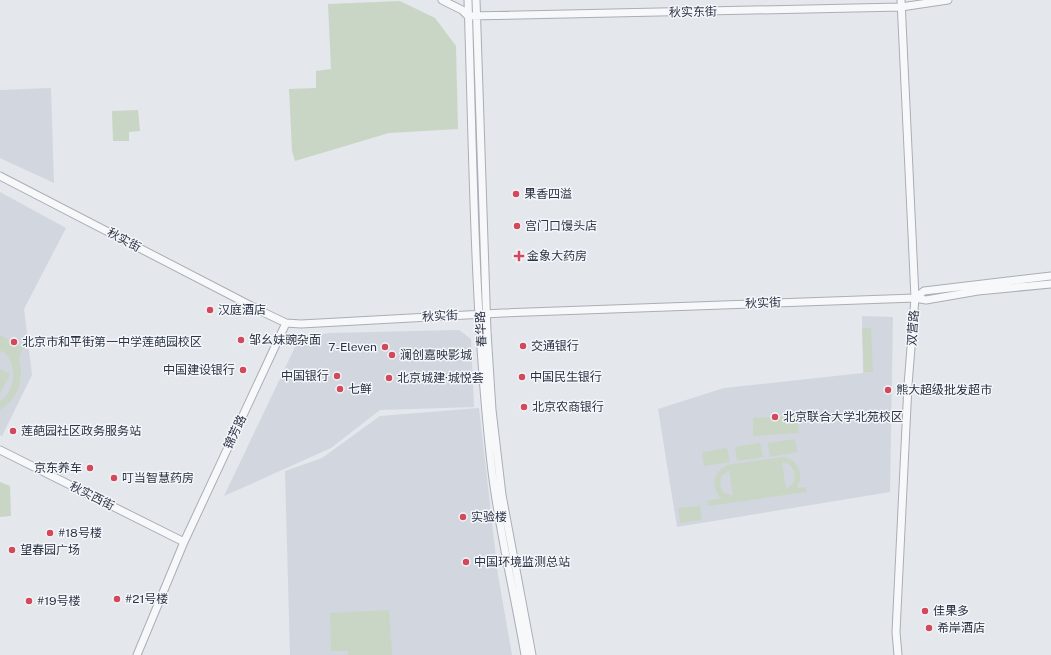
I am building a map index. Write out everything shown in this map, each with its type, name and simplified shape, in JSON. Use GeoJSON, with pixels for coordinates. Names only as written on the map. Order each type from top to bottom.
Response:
{"type":"FeatureCollection","features":[{"type":"Feature","properties":{"kind":"street"},"geometry":{"type":"LineString","coordinates":[[442,0],[462,10],[468,16]]}},
{"type":"Feature","properties":{"kind":"street","name":"春华路"},"geometry":{"type":"LineString","coordinates":[[468,0],[483,314],[497,463],[532,655]]}},
{"type":"Feature","properties":{"kind":"street","name":"春华路"},"geometry":{"type":"LineString","coordinates":[[476,0],[486,410],[495,496],[525,655]]}},
{"type":"Feature","properties":{"kind":"street","name":"秋实东街"},"geometry":{"type":"LineString","coordinates":[[468,16],[901,4],[948,0]]}},
{"type":"Feature","properties":{"kind":"street","name":"双营路"},"geometry":{"type":"LineString","coordinates":[[898,655],[896,632],[908,386],[915,298],[901,4]]}},
{"type":"Feature","properties":{"kind":"street","name":"秋实街"},"geometry":{"type":"LineString","coordinates":[[0,176],[258,310],[286,323],[301,324],[483,314],[915,298],[926,300],[978,291],[1051,284]]}},
{"type":"Feature","properties":{"kind":"street","name":"秋实街"},"geometry":{"type":"LineString","coordinates":[[915,298],[924,291],[1051,276]]}},
{"type":"Feature","properties":{"kind":"street"},"geometry":{"type":"LineString","coordinates":[[935,290],[936,299]]}},
{"type":"Feature","properties":{"kind":"street","name":"锦芳路"},"geometry":{"type":"LineString","coordinates":[[137,655],[184,542],[286,323]]}},
{"type":"Feature","properties":{"kind":"street","name":"秋实西街"},"geometry":{"type":"LineString","coordinates":[[0,450],[184,542]]}},
{"type":"Feature","properties":{"kind":"shaded area"},"geometry":{"type":"Polygon","coordinates":[[[51,88],[54,183],[0,158],[0,90],[51,88]]]}},
{"type":"Feature","properties":{"kind":"shaded area","name":"北京市和平街第一中学莲葩园校区"},"geometry":{"type":"Polygon","coordinates":[[[0,192],[66,228],[24,309],[32,375],[2,436],[0,435],[0,192]]]}},
{"type":"Feature","properties":{"kind":"shaded area","name":"北京联合大学北苑校区"},"geometry":{"type":"Polygon","coordinates":[[[862,316],[893,317],[890,492],[677,527],[658,409],[724,388],[863,373],[862,316]]]}},
{"type":"Feature","properties":{"kind":"shaded area","name":"北京城建·城悦荟"},"geometry":{"type":"Polygon","coordinates":[[[459,330],[471,339],[474,407],[380,410],[331,448],[224,496],[296,345],[303,338],[329,333],[459,330]]]}},
{"type":"Feature","properties":{"kind":"shaded area"},"geometry":{"type":"Polygon","coordinates":[[[479,408],[498,575],[512,655],[290,655],[285,471],[322,458],[380,416],[479,408]]]}},
{"type":"Feature","properties":{"kind":"green space"},"geometry":{"type":"Polygon","coordinates":[[[400,1],[435,18],[456,46],[458,129],[389,133],[295,161],[292,151],[289,89],[316,88],[316,71],[331,69],[328,4],[400,1]]]}},
{"type":"Feature","properties":{"kind":"green space"},"geometry":{"type":"Polygon","coordinates":[[[138,110],[140,131],[129,132],[129,141],[113,141],[112,111],[138,110]]]}},
{"type":"Feature","properties":{"kind":"green space"},"geometry":{"type":"Polygon","coordinates":[[[862,328],[871,328],[873,372],[864,372],[862,328]]]}},
{"type":"Feature","properties":{"kind":"green space"},"geometry":{"type":"Polygon","coordinates":[[[0,335],[23,347],[19,359],[21,373],[19,388],[12,400],[0,410],[0,401],[10,390],[13,369],[11,362],[2,350],[0,354],[0,335]]]}},
{"type":"Feature","properties":{"kind":"green space"},"geometry":{"type":"Polygon","coordinates":[[[0,369],[10,374],[0,394],[0,369]]]}},
{"type":"Feature","properties":{"kind":"green space"},"geometry":{"type":"Polygon","coordinates":[[[797,416],[799,433],[753,436],[753,418],[797,416]]]}},
{"type":"Feature","properties":{"kind":"green space"},"geometry":{"type":"Polygon","coordinates":[[[795,439],[797,452],[770,457],[768,443],[795,439]]]}},
{"type":"Feature","properties":{"kind":"green space"},"geometry":{"type":"Polygon","coordinates":[[[760,443],[763,457],[737,461],[735,447],[760,443]]]}},
{"type":"Feature","properties":{"kind":"green space"},"geometry":{"type":"Polygon","coordinates":[[[727,448],[730,462],[704,466],[702,452],[727,448]]]}},
{"type":"Feature","properties":{"kind":"green space"},"geometry":{"type":"Polygon","coordinates":[[[783,457],[793,461],[799,468],[800,478],[797,488],[806,487],[806,492],[708,506],[707,501],[721,498],[714,485],[716,476],[722,468],[727,465],[783,457]],[[782,462],[786,489],[794,482],[795,472],[789,464],[782,462]],[[729,470],[721,477],[720,485],[723,492],[733,496],[729,470]]]}},
{"type":"Feature","properties":{"kind":"green space"},"geometry":{"type":"Polygon","coordinates":[[[0,482],[10,486],[11,516],[0,517],[0,482]]]}},
{"type":"Feature","properties":{"kind":"green space"},"geometry":{"type":"Polygon","coordinates":[[[700,506],[702,520],[680,523],[678,508],[700,506]]]}},
{"type":"Feature","properties":{"kind":"green space"},"geometry":{"type":"Polygon","coordinates":[[[389,610],[392,655],[348,655],[348,651],[331,651],[330,613],[389,610]]]}},
{"type":"Feature","properties":{"kind":"place","name":"果香四溢"},"geometry":{"type":"Point","coordinates":[516,194]}},
{"type":"Feature","properties":{"kind":"place","name":"宫门口馒头店"},"geometry":{"type":"Point","coordinates":[517,226]}},
{"type":"Feature","properties":{"kind":"place","name":"金象大药房"},"geometry":{"type":"Point","coordinates":[519,256]}},
{"type":"Feature","properties":{"kind":"place","name":"汉庭酒店"},"geometry":{"type":"Point","coordinates":[210,310]}},
{"type":"Feature","properties":{"kind":"place","name":"邹幺妹豌杂面"},"geometry":{"type":"Point","coordinates":[241,340]}},
{"type":"Feature","properties":{"kind":"place","name":"北京市和平街第一中学莲葩园校区"},"geometry":{"type":"Point","coordinates":[14,342]}},
{"type":"Feature","properties":{"kind":"place","name":"交通银行"},"geometry":{"type":"Point","coordinates":[523,346]}},
{"type":"Feature","properties":{"kind":"place","name":"7-Eleven"},"geometry":{"type":"Point","coordinates":[385,347]}},
{"type":"Feature","properties":{"kind":"place","name":"澜创嘉映影城"},"geometry":{"type":"Point","coordinates":[392,355]}},
{"type":"Feature","properties":{"kind":"place","name":"中国建设银行"},"geometry":{"type":"Point","coordinates":[243,370]}},
{"type":"Feature","properties":{"kind":"place","name":"中国银行"},"geometry":{"type":"Point","coordinates":[337,376]}},
{"type":"Feature","properties":{"kind":"place","name":"中国民生银行"},"geometry":{"type":"Point","coordinates":[522,377]}},
{"type":"Feature","properties":{"kind":"place","name":"北京城建·城悦荟"},"geometry":{"type":"Point","coordinates":[389,378]}},
{"type":"Feature","properties":{"kind":"place","name":"七鲜"},"geometry":{"type":"Point","coordinates":[340,389]}},
{"type":"Feature","properties":{"kind":"place","name":"熊大超级批发超市"},"geometry":{"type":"Point","coordinates":[888,390]}},
{"type":"Feature","properties":{"kind":"place","name":"北京农商银行"},"geometry":{"type":"Point","coordinates":[524,407]}},
{"type":"Feature","properties":{"kind":"place","name":"北京联合大学北苑校区"},"geometry":{"type":"Point","coordinates":[775,417]}},
{"type":"Feature","properties":{"kind":"place","name":"莲葩园社区政务服务站"},"geometry":{"type":"Point","coordinates":[13,431]}},
{"type":"Feature","properties":{"kind":"place","name":"京东养车"},"geometry":{"type":"Point","coordinates":[90,468]}},
{"type":"Feature","properties":{"kind":"place","name":"叮当智慧药房"},"geometry":{"type":"Point","coordinates":[114,478]}},
{"type":"Feature","properties":{"kind":"place","name":"实验楼"},"geometry":{"type":"Point","coordinates":[463,517]}},
{"type":"Feature","properties":{"kind":"place","name":"#18号楼"},"geometry":{"type":"Point","coordinates":[50,533]}},
{"type":"Feature","properties":{"kind":"place","name":"望春园广场"},"geometry":{"type":"Point","coordinates":[12,550]}},
{"type":"Feature","properties":{"kind":"place","name":"中国环境监测总站"},"geometry":{"type":"Point","coordinates":[466,562]}},
{"type":"Feature","properties":{"kind":"place","name":"#21号楼"},"geometry":{"type":"Point","coordinates":[117,599]}},
{"type":"Feature","properties":{"kind":"place","name":"#19号楼"},"geometry":{"type":"Point","coordinates":[29,601]}},
{"type":"Feature","properties":{"kind":"place","name":"佳果多"},"geometry":{"type":"Point","coordinates":[925,611]}},
{"type":"Feature","properties":{"kind":"place","name":"希岸酒店"},"geometry":{"type":"Point","coordinates":[929,628]}}]}
